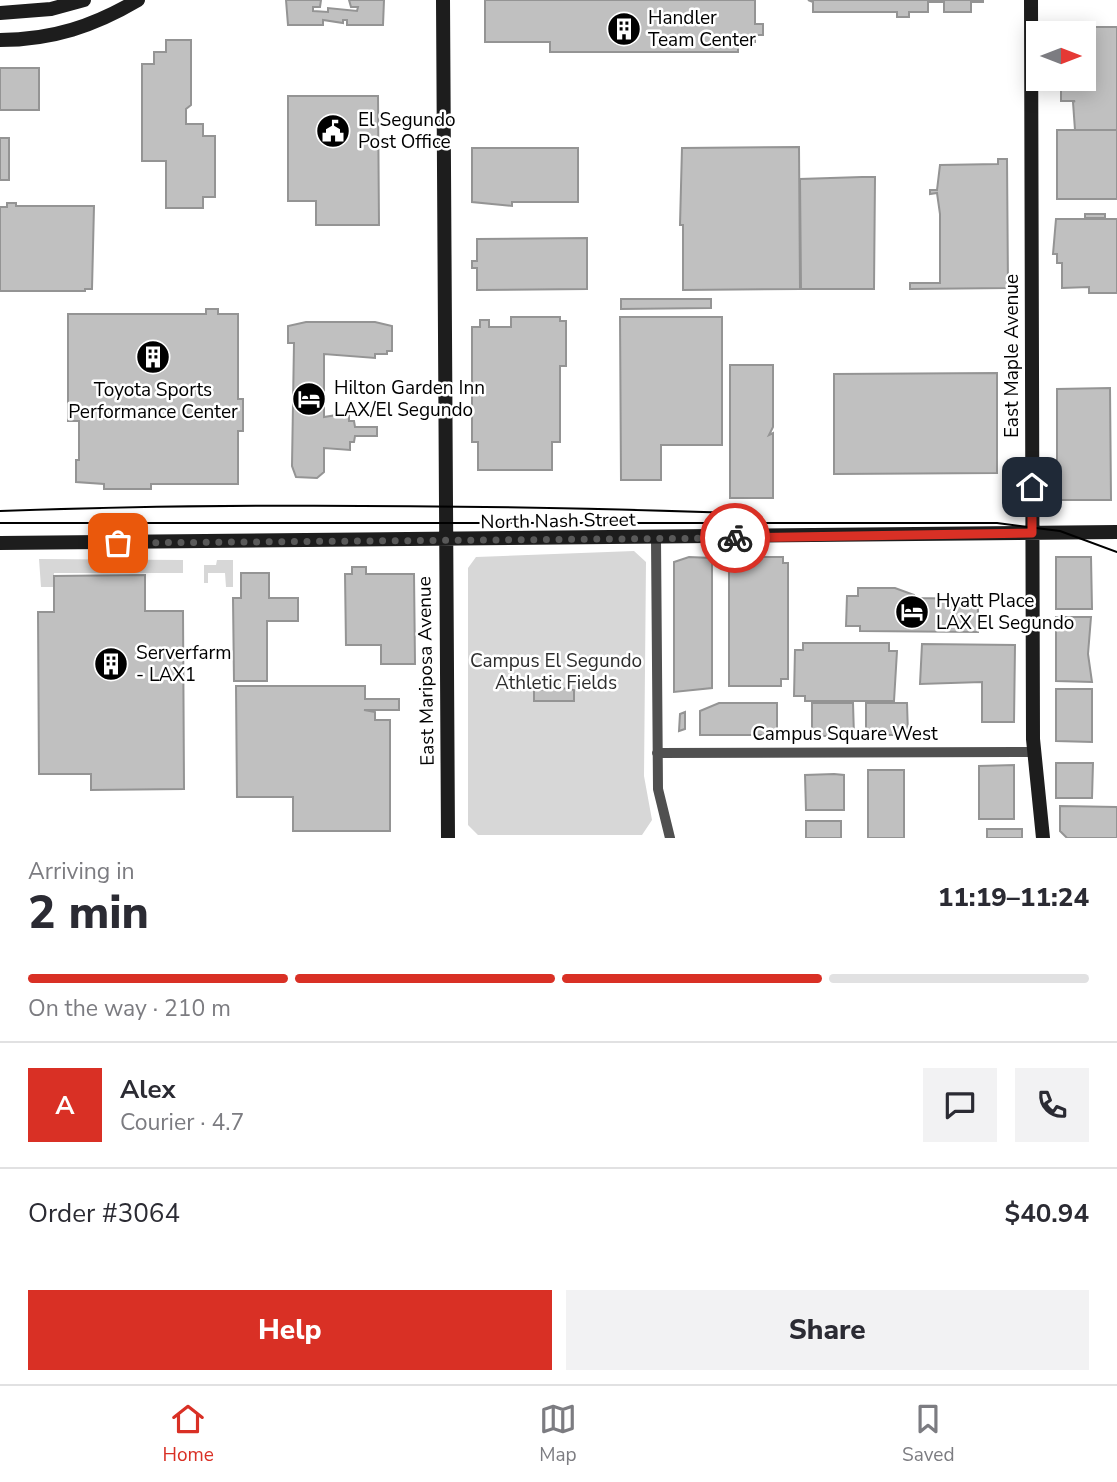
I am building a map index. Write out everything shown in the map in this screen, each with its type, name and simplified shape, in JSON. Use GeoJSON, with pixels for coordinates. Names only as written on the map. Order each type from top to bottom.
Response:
{"type":"FeatureCollection","features":[{"type":"Feature","properties":{"kind":"street"},"geometry":{"type":"LineString","coordinates":[[0,13],[51,9],[84,0]]}},
{"type":"Feature","properties":{"kind":"street"},"geometry":{"type":"LineString","coordinates":[[0,40],[47,36],[82,28],[138,0]]}},
{"type":"Feature","properties":{"kind":"street","name":"East Mariposa Avenue"},"geometry":{"type":"LineString","coordinates":[[443,0],[444,541],[448,838]]}},
{"type":"Feature","properties":{"kind":"street","name":"East Maple Avenue"},"geometry":{"type":"LineString","coordinates":[[1031,0],[1034,751],[1042,838]]}},
{"type":"Feature","properties":{"kind":"street","name":"North Nash Street"},"geometry":{"type":"LineString","coordinates":[[0,543],[656,539],[1117,532]]}},
{"type":"Feature","properties":{"kind":"street"},"geometry":{"type":"LineString","coordinates":[[656,539],[659,795],[670,838]]}},
{"type":"Feature","properties":{"kind":"street","name":"Campus Square West"},"geometry":{"type":"LineString","coordinates":[[657,752],[1034,751]]}},
{"type":"Feature","properties":{"kind":"green space","name":"Campus El Segundo Athletic Fields"},"geometry":{"type":"Polygon","coordinates":[[[634,551],[646,562],[644,776],[652,820],[642,835],[478,835],[468,825],[468,568],[476,557],[634,551]]]}},
{"type":"Feature","properties":{"kind":"green space"},"geometry":{"type":"Polygon","coordinates":[[[39,559],[183,560],[183,573],[54,573],[53,587],[41,587],[39,559]]]}},
{"type":"Feature","properties":{"kind":"green space"},"geometry":{"type":"Polygon","coordinates":[[[217,560],[233,560],[233,587],[226,587],[225,573],[208,573],[208,583],[204,583],[204,565],[216,565],[217,560]]]}},
{"type":"Feature","properties":{"kind":"building"},"geometry":{"type":"Polygon","coordinates":[[[286,0],[321,0],[320,7],[313,7],[313,11],[328,12],[328,8],[357,11],[358,7],[351,7],[349,0],[384,0],[383,25],[347,25],[347,20],[343,20],[343,23],[323,20],[323,25],[288,25],[286,0]]]}},
{"type":"Feature","properties":{"kind":"building","name":"Handler Team Center"},"geometry":{"type":"Polygon","coordinates":[[[485,0],[755,0],[755,24],[763,24],[763,35],[755,35],[755,42],[738,42],[738,52],[550,52],[550,42],[485,42],[485,0]]]}},
{"type":"Feature","properties":{"kind":"building"},"geometry":{"type":"Polygon","coordinates":[[[808,0],[983,2],[971,2],[971,12],[944,12],[944,2],[928,2],[928,12],[909,12],[909,17],[897,17],[897,12],[813,12],[813,2],[808,0]]]}},
{"type":"Feature","properties":{"kind":"building"},"geometry":{"type":"Polygon","coordinates":[[[1096,27],[1117,27],[1117,130],[1075,130],[1075,101],[1061,101],[1061,91],[1096,91],[1096,27]]]}},
{"type":"Feature","properties":{"kind":"building"},"geometry":{"type":"Polygon","coordinates":[[[166,40],[191,40],[191,105],[186,109],[186,124],[203,124],[203,136],[215,136],[215,197],[203,197],[203,208],[166,208],[166,161],[142,161],[142,64],[154,64],[154,52],[166,52],[166,40]]]}},
{"type":"Feature","properties":{"kind":"building"},"geometry":{"type":"Polygon","coordinates":[[[0,68],[39,68],[39,110],[0,110],[0,68]]]}},
{"type":"Feature","properties":{"kind":"building","name":"El Segundo Post Office"},"geometry":{"type":"Polygon","coordinates":[[[288,96],[378,96],[379,225],[316,225],[316,201],[288,201],[288,96]]]}},
{"type":"Feature","properties":{"kind":"building"},"geometry":{"type":"Polygon","coordinates":[[[1057,130],[1117,130],[1117,199],[1057,199],[1057,130]]]}},
{"type":"Feature","properties":{"kind":"building"},"geometry":{"type":"Polygon","coordinates":[[[0,138],[9,138],[9,180],[0,180],[0,138]]]}},
{"type":"Feature","properties":{"kind":"building"},"geometry":{"type":"Polygon","coordinates":[[[799,147],[800,289],[683,290],[683,225],[680,225],[682,148],[799,147]]]}},
{"type":"Feature","properties":{"kind":"building"},"geometry":{"type":"Polygon","coordinates":[[[472,148],[578,148],[578,202],[512,202],[512,206],[472,202],[472,148]]]}},
{"type":"Feature","properties":{"kind":"building"},"geometry":{"type":"Polygon","coordinates":[[[998,159],[1007,159],[1008,288],[910,289],[910,283],[940,283],[940,214],[937,193],[930,194],[930,190],[937,190],[940,165],[998,164],[998,159]]]}},
{"type":"Feature","properties":{"kind":"building"},"geometry":{"type":"Polygon","coordinates":[[[875,177],[874,289],[801,289],[800,179],[875,177]]]}},
{"type":"Feature","properties":{"kind":"building"},"geometry":{"type":"Polygon","coordinates":[[[7,203],[16,203],[16,206],[94,206],[92,289],[0,291],[0,207],[7,207],[7,203]]]}},
{"type":"Feature","properties":{"kind":"building"},"geometry":{"type":"Polygon","coordinates":[[[1085,214],[1105,214],[1105,218],[1085,218],[1085,214]]]}},
{"type":"Feature","properties":{"kind":"building"},"geometry":{"type":"Polygon","coordinates":[[[1056,219],[1117,219],[1117,293],[1089,293],[1089,287],[1062,288],[1062,263],[1057,263],[1057,254],[1053,254],[1056,219]]]}},
{"type":"Feature","properties":{"kind":"building"},"geometry":{"type":"Polygon","coordinates":[[[587,238],[587,289],[477,290],[477,268],[472,268],[472,261],[477,261],[477,239],[587,238]]]}},
{"type":"Feature","properties":{"kind":"building"},"geometry":{"type":"Polygon","coordinates":[[[621,299],[711,299],[711,308],[621,309],[621,299]]]}},
{"type":"Feature","properties":{"kind":"building","name":"Toyota Sports Performance Center"},"geometry":{"type":"Polygon","coordinates":[[[206,309],[218,309],[218,314],[238,314],[238,399],[243,399],[243,431],[238,431],[238,484],[151,484],[151,489],[104,489],[104,484],[76,482],[79,421],[68,421],[68,314],[206,314],[206,309]]]}},
{"type":"Feature","properties":{"kind":"building"},"geometry":{"type":"Polygon","coordinates":[[[511,317],[560,317],[560,321],[566,321],[566,366],[560,366],[560,442],[552,442],[552,470],[478,470],[478,442],[472,442],[472,327],[480,327],[480,320],[489,320],[489,327],[511,327],[511,317]]]}},
{"type":"Feature","properties":{"kind":"building"},"geometry":{"type":"Polygon","coordinates":[[[620,317],[722,317],[722,445],[661,445],[661,480],[621,480],[620,317]]]}},
{"type":"Feature","properties":{"kind":"building","name":"Hilton Garden Inn LAX/El Segundo"},"geometry":{"type":"Polygon","coordinates":[[[306,322],[375,322],[392,326],[392,351],[387,351],[387,354],[375,354],[375,358],[324,354],[324,417],[349,413],[349,421],[354,421],[355,427],[377,427],[377,436],[355,436],[354,442],[350,442],[350,450],[324,448],[324,472],[317,478],[296,477],[292,466],[294,343],[288,343],[288,326],[306,322]]]}},
{"type":"Feature","properties":{"kind":"building"},"geometry":{"type":"Polygon","coordinates":[[[730,365],[773,365],[773,427],[769,435],[773,433],[773,498],[730,498],[730,365]]]}},
{"type":"Feature","properties":{"kind":"building"},"geometry":{"type":"Polygon","coordinates":[[[997,373],[997,473],[834,474],[834,374],[997,373]]]}},
{"type":"Feature","properties":{"kind":"building"},"geometry":{"type":"Polygon","coordinates":[[[1110,388],[1111,500],[1057,500],[1057,389],[1110,388]]]}},
{"type":"Feature","properties":{"kind":"building"},"geometry":{"type":"Polygon","coordinates":[[[689,557],[712,558],[712,688],[674,692],[674,562],[689,557]]]}},
{"type":"Feature","properties":{"kind":"building"},"geometry":{"type":"Polygon","coordinates":[[[729,557],[783,557],[783,563],[788,563],[788,679],[781,679],[781,686],[729,686],[729,557]]]}},
{"type":"Feature","properties":{"kind":"building"},"geometry":{"type":"Polygon","coordinates":[[[1056,557],[1091,557],[1092,609],[1056,609],[1056,557]]]}},
{"type":"Feature","properties":{"kind":"building"},"geometry":{"type":"Polygon","coordinates":[[[352,567],[366,567],[366,574],[414,574],[415,664],[381,664],[381,645],[346,645],[345,574],[352,574],[352,567]]]}},
{"type":"Feature","properties":{"kind":"building"},"geometry":{"type":"Polygon","coordinates":[[[241,573],[269,573],[269,598],[298,598],[298,621],[267,621],[267,681],[234,681],[233,598],[241,598],[241,573]]]}},
{"type":"Feature","properties":{"kind":"building","name":"Serverfarm - LAX1"},"geometry":{"type":"Polygon","coordinates":[[[145,575],[145,611],[183,611],[184,789],[91,790],[91,774],[39,774],[38,612],[54,612],[54,576],[145,575]]]}},
{"type":"Feature","properties":{"kind":"building","name":"Hyatt Place LAX El Segundo"},"geometry":{"type":"Polygon","coordinates":[[[858,588],[895,588],[914,595],[914,598],[978,599],[978,632],[860,631],[860,626],[846,626],[847,596],[858,596],[858,588]]]}},
{"type":"Feature","properties":{"kind":"building"},"geometry":{"type":"Polygon","coordinates":[[[1056,617],[1091,617],[1088,654],[1092,682],[1056,681],[1056,617]]]}},
{"type":"Feature","properties":{"kind":"building"},"geometry":{"type":"Polygon","coordinates":[[[803,643],[889,643],[889,651],[897,651],[894,701],[805,701],[805,696],[794,696],[795,650],[803,650],[803,643]]]}},
{"type":"Feature","properties":{"kind":"building"},"geometry":{"type":"Polygon","coordinates":[[[922,644],[1015,645],[1014,722],[982,722],[982,682],[920,684],[922,644]]]}},
{"type":"Feature","properties":{"kind":"building"},"geometry":{"type":"Polygon","coordinates":[[[236,686],[365,686],[365,699],[399,699],[399,710],[364,710],[375,712],[375,720],[390,720],[390,831],[293,831],[293,797],[237,797],[236,686]]]}},
{"type":"Feature","properties":{"kind":"building"},"geometry":{"type":"Polygon","coordinates":[[[1056,689],[1092,689],[1092,742],[1056,741],[1056,689]]]}},
{"type":"Feature","properties":{"kind":"building"},"geometry":{"type":"Polygon","coordinates":[[[534,690],[574,690],[574,701],[534,701],[534,690]]]}},
{"type":"Feature","properties":{"kind":"building"},"geometry":{"type":"Polygon","coordinates":[[[719,703],[777,703],[777,735],[700,735],[700,711],[719,703]]]}},
{"type":"Feature","properties":{"kind":"building"},"geometry":{"type":"Polygon","coordinates":[[[812,703],[853,703],[854,736],[812,736],[812,703]]]}},
{"type":"Feature","properties":{"kind":"building"},"geometry":{"type":"Polygon","coordinates":[[[866,703],[907,703],[908,735],[866,735],[866,703]]]}},
{"type":"Feature","properties":{"kind":"building"},"geometry":{"type":"Polygon","coordinates":[[[685,712],[685,729],[679,731],[680,714],[685,712]]]}},
{"type":"Feature","properties":{"kind":"building"},"geometry":{"type":"Polygon","coordinates":[[[1056,763],[1093,763],[1092,798],[1056,798],[1056,763]]]}},
{"type":"Feature","properties":{"kind":"building"},"geometry":{"type":"Polygon","coordinates":[[[1014,765],[1014,819],[979,819],[979,766],[1014,765]]]}},
{"type":"Feature","properties":{"kind":"building"},"geometry":{"type":"Polygon","coordinates":[[[868,770],[904,770],[904,838],[868,838],[868,770]]]}},
{"type":"Feature","properties":{"kind":"building"},"geometry":{"type":"Polygon","coordinates":[[[805,775],[844,775],[844,810],[806,810],[805,775]]]}},
{"type":"Feature","properties":{"kind":"building"},"geometry":{"type":"Polygon","coordinates":[[[1060,806],[1117,807],[1117,838],[1067,838],[1060,831],[1060,806]]]}},
{"type":"Feature","properties":{"kind":"building"},"geometry":{"type":"Polygon","coordinates":[[[806,821],[841,821],[841,838],[806,838],[806,821]]]}},
{"type":"Feature","properties":{"kind":"building"},"geometry":{"type":"Polygon","coordinates":[[[987,829],[1022,829],[1022,838],[987,838],[987,829]]]}},
{"type":"Feature","properties":{"kind":"tram line"},"geometry":{"type":"LineString","coordinates":[[0,511],[184,506],[368,506],[736,513]]}},
{"type":"Feature","properties":{"kind":"tram line"},"geometry":{"type":"LineString","coordinates":[[0,523],[997,523],[1060,531],[1117,552]]}},
{"type":"Feature","properties":{"kind":"way so far"},"geometry":{"type":"LineString","coordinates":[[118,543],[735,538]]}},
{"type":"Feature","properties":{"kind":"place","name":"Handler Team Center"},"geometry":{"type":"Point","coordinates":[624,29]}},
{"type":"Feature","properties":{"kind":"place","name":"El Segundo Post Office"},"geometry":{"type":"Point","coordinates":[333,131]}},
{"type":"Feature","properties":{"kind":"place","name":"Toyota Sports Performance Center"},"geometry":{"type":"Point","coordinates":[153,357]}},
{"type":"Feature","properties":{"kind":"place","name":"Hilton Garden Inn LAX/El Segundo"},"geometry":{"type":"Point","coordinates":[309,399]}},
{"type":"Feature","properties":{"kind":"place","name":"Hyatt Place LAX El Segundo"},"geometry":{"type":"Point","coordinates":[912,612]}},
{"type":"Feature","properties":{"kind":"place","name":"Serverfarm - LAX1"},"geometry":{"type":"Point","coordinates":[111,664]}},
{"type":"Feature","properties":{"kind":"route"},"geometry":{"type":"LineString","coordinates":[[735,538],[1032,533],[1032,487]]}}]}
